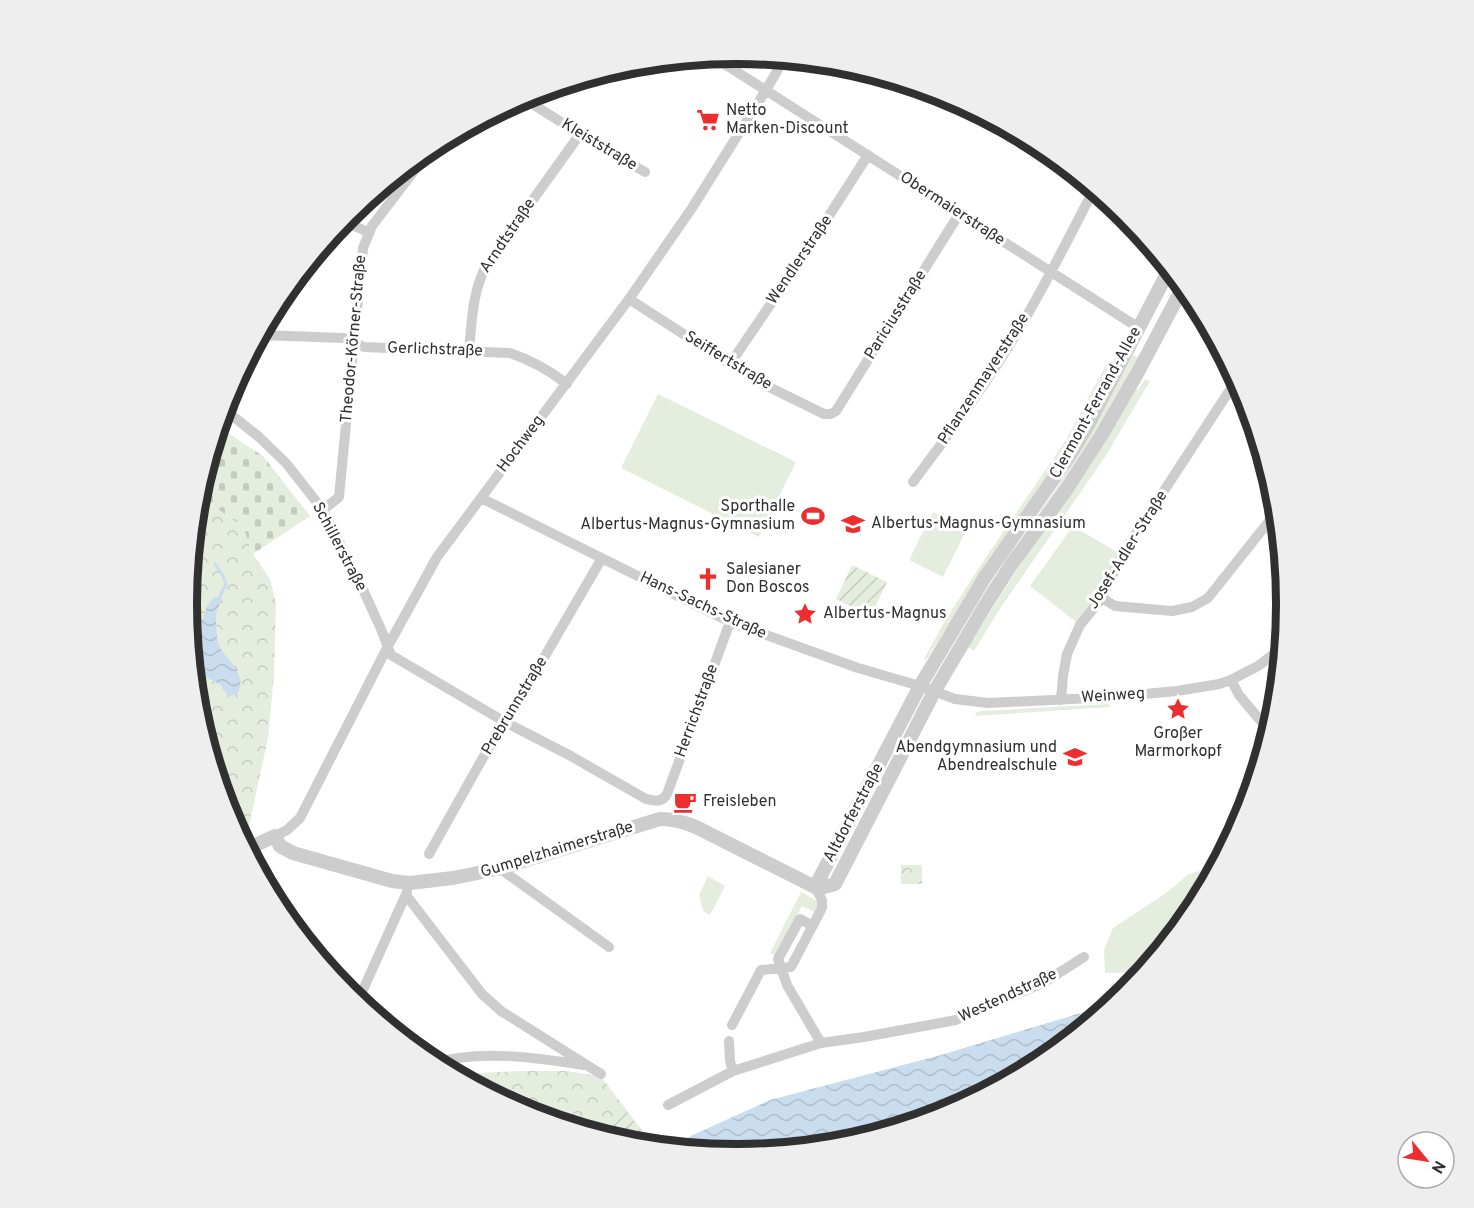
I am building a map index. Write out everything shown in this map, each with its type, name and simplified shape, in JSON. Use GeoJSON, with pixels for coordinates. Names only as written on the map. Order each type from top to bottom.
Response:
{"type":"FeatureCollection","features":[{"type":"Feature","properties":{"kind":"street","name":"Obermaierstraße"},"geometry":{"type":"LineString","coordinates":[[726,65],[1139,328]]}},
{"type":"Feature","properties":{"kind":"street","name":"Hochweg"},"geometry":{"type":"LineString","coordinates":[[274,836],[287,830],[300,818],[388,646],[437,557],[567,384],[695,205],[780,67]]}},
{"type":"Feature","properties":{"kind":"street","name":"Kleiststraße"},"geometry":{"type":"LineString","coordinates":[[534,105],[645,172]]}},
{"type":"Feature","properties":{"kind":"street","name":"Arndtstraße"},"geometry":{"type":"LineString","coordinates":[[470,351],[474,300],[480,276],[580,134]]}},
{"type":"Feature","properties":{"kind":"street","name":"Wendlerstraße"},"geometry":{"type":"LineString","coordinates":[[730,364],[868,155]]}},
{"type":"Feature","properties":{"kind":"street","name":"Theodor-Körner-Straße"},"geometry":{"type":"LineString","coordinates":[[323,510],[339,497],[363,248],[368,232],[412,174]]}},
{"type":"Feature","properties":{"kind":"street","name":"Pflanzenmayerstraße"},"geometry":{"type":"LineString","coordinates":[[913,482],[968,408],[999,361],[1091,197]]}},
{"type":"Feature","properties":{"kind":"street","name":"Pariciusstraße"},"geometry":{"type":"LineString","coordinates":[[831,414],[836,411],[959,214]]}},
{"type":"Feature","properties":{"kind":"street"},"geometry":{"type":"LineString","coordinates":[[353,226],[368,232]]}},
{"type":"Feature","properties":{"kind":"street","name":"Clermont-Ferrand-Allee"},"geometry":{"type":"LineString","coordinates":[[920,687],[985,578],[1070,455],[1088,425],[1166,277]]}},
{"type":"Feature","properties":{"kind":"street","name":"Clermont-Ferrand-Allee"},"geometry":{"type":"LineString","coordinates":[[934,692],[1011,565],[1066,490],[1101,436],[1179,295]]}},
{"type":"Feature","properties":{"kind":"street","name":"Seiffertstraße"},"geometry":{"type":"LineString","coordinates":[[629,299],[767,386],[824,414],[831,414]]}},
{"type":"Feature","properties":{"kind":"street","name":"Gerlichstraße"},"geometry":{"type":"LineString","coordinates":[[269,335],[344,338],[364,347],[510,353],[540,365],[567,384]]}},
{"type":"Feature","properties":{"kind":"street","name":"Josef-Adler-Straße"},"geometry":{"type":"LineString","coordinates":[[1061,700],[1067,654],[1080,625],[1102,598],[1122,555],[1231,388]]}},
{"type":"Feature","properties":{"kind":"street","name":"Schillerstraße"},"geometry":{"type":"LineString","coordinates":[[232,415],[286,463],[323,510],[360,583],[388,646]]}},
{"type":"Feature","properties":{"kind":"street","name":"Hans-Sachs-Straße"},"geometry":{"type":"LineString","coordinates":[[481,498],[730,622],[858,668],[934,692]]}},
{"type":"Feature","properties":{"kind":"street"},"geometry":{"type":"LineString","coordinates":[[1102,598],[1115,606],[1172,611],[1192,607],[1208,598],[1270,520]]}},
{"type":"Feature","properties":{"kind":"street","name":"Prebrunnstraße"},"geometry":{"type":"LineString","coordinates":[[429,854],[499,729],[510,716],[602,558]]}},
{"type":"Feature","properties":{"kind":"street","name":"Herrichstraße"},"geometry":{"type":"LineString","coordinates":[[505,722],[646,799],[663,800],[730,622]]}},
{"type":"Feature","properties":{"kind":"street"},"geometry":{"type":"LineString","coordinates":[[388,646],[391,655],[505,722]]}},
{"type":"Feature","properties":{"kind":"street","name":"Weinweg"},"geometry":{"type":"LineString","coordinates":[[934,692],[955,699],[988,703],[1177,691],[1231,680],[1258,666],[1274,654]]}},
{"type":"Feature","properties":{"kind":"street"},"geometry":{"type":"LineString","coordinates":[[1231,680],[1239,695],[1263,723]]}},
{"type":"Feature","properties":{"kind":"street","name":"Altdorferstraße"},"geometry":{"type":"LineString","coordinates":[[815,887],[920,687]]}},
{"type":"Feature","properties":{"kind":"street","name":"Altdorferstraße"},"geometry":{"type":"LineString","coordinates":[[732,1025],[761,970],[791,967],[934,692]]}},
{"type":"Feature","properties":{"kind":"street","name":"Gumpelzhaimerstraße"},"geometry":{"type":"LineString","coordinates":[[274,836],[280,846],[293,853],[392,881],[408,889],[499,868],[660,819],[669,819],[683,821],[696,827],[815,887]]}},
{"type":"Feature","properties":{"kind":"street"},"geometry":{"type":"LineString","coordinates":[[254,845],[274,836]]}},
{"type":"Feature","properties":{"kind":"street"},"geometry":{"type":"LineString","coordinates":[[499,868],[609,947]]}},
{"type":"Feature","properties":{"kind":"street"},"geometry":{"type":"LineString","coordinates":[[815,887],[821,888],[835,884]]}},
{"type":"Feature","properties":{"kind":"street"},"geometry":{"type":"LineString","coordinates":[[815,887],[822,900],[822,908]]}},
{"type":"Feature","properties":{"kind":"street"},"geometry":{"type":"LineString","coordinates":[[362,991],[408,889]]}},
{"type":"Feature","properties":{"kind":"street"},"geometry":{"type":"LineString","coordinates":[[408,889],[482,994],[501,1011],[601,1074]]}},
{"type":"Feature","properties":{"kind":"street","name":"Westendstraße"},"geometry":{"type":"LineString","coordinates":[[668,1105],[733,1071],[821,1043],[887,1034],[956,1020],[1043,983],[1084,957]]}},
{"type":"Feature","properties":{"kind":"street"},"geometry":{"type":"LineString","coordinates":[[781,967],[787,985],[821,1043]]}},
{"type":"Feature","properties":{"kind":"street"},"geometry":{"type":"LineString","coordinates":[[729,1041],[733,1071]]}},
{"type":"Feature","properties":{"kind":"street"},"geometry":{"type":"LineString","coordinates":[[447,1059],[484,1056],[535,1057],[591,1066]]}},
{"type":"Feature","properties":{"kind":"green space"},"geometry":{"type":"Polygon","coordinates":[[[1133,355],[1141,359],[1108,417],[959,640],[986,589],[1076,457],[1133,355]]]}},
{"type":"Feature","properties":{"kind":"green space"},"geometry":{"type":"Polygon","coordinates":[[[1107,363],[1113,366],[1077,437],[926,660],[924,659],[978,569],[1066,440],[1107,363]]]}},
{"type":"Feature","properties":{"kind":"green space"},"geometry":{"type":"Polygon","coordinates":[[[1145,379],[1150,381],[1105,457],[999,610],[974,651],[968,647],[1022,562],[1101,449],[1136,389],[1138,390],[1145,379]]]}},
{"type":"Feature","properties":{"kind":"green space"},"geometry":{"type":"Polygon","coordinates":[[[658,394],[796,462],[759,537],[621,468],[658,394]]]}},
{"type":"Feature","properties":{"kind":"green space"},"geometry":{"type":"Polygon","coordinates":[[[226,432],[263,456],[310,516],[253,554],[243,527],[208,502],[226,432]]]}},
{"type":"Feature","properties":{"kind":"green space"},"geometry":{"type":"Polygon","coordinates":[[[208,502],[243,527],[253,554],[270,579],[276,603],[274,676],[268,738],[248,831],[226,777],[216,744],[202,674],[197,604],[202,534],[208,502]]]}},
{"type":"Feature","properties":{"kind":"green space"},"geometry":{"type":"Polygon","coordinates":[[[933,512],[967,529],[943,577],[909,560],[933,512]]]}},
{"type":"Feature","properties":{"kind":"green space"},"geometry":{"type":"Polygon","coordinates":[[[1073,526],[1122,555],[1080,625],[1030,586],[1073,526]]]}},
{"type":"Feature","properties":{"kind":"green space"},"geometry":{"type":"Polygon","coordinates":[[[852,565],[887,582],[871,616],[836,599],[852,565]]]}},
{"type":"Feature","properties":{"kind":"green space"},"geometry":{"type":"Polygon","coordinates":[[[1109,704],[1110,707],[975,716],[981,711],[1109,704]]]}},
{"type":"Feature","properties":{"kind":"green space"},"geometry":{"type":"Polygon","coordinates":[[[901,865],[922,865],[922,884],[901,884],[901,865]]]}},
{"type":"Feature","properties":{"kind":"green space"},"geometry":{"type":"Polygon","coordinates":[[[1207,869],[1186,904],[1143,960],[1131,972],[1105,973],[1104,950],[1113,928],[1166,893],[1189,874],[1207,869]]]}},
{"type":"Feature","properties":{"kind":"green space"},"geometry":{"type":"Polygon","coordinates":[[[708,876],[725,886],[710,915],[703,911],[699,895],[708,876]]]}},
{"type":"Feature","properties":{"kind":"green space"},"geometry":{"type":"Polygon","coordinates":[[[801,892],[819,902],[816,913],[802,906],[776,956],[770,953],[801,892]]]}},
{"type":"Feature","properties":{"kind":"green space"},"geometry":{"type":"Polygon","coordinates":[[[567,1071],[598,1076],[602,1078],[646,1135],[564,1115],[498,1088],[471,1073],[567,1071]]]}},
{"type":"Feature","properties":{"kind":"green space"},"geometry":{"type":"Polygon","coordinates":[[[626,1111],[646,1135],[609,1128],[626,1111]]]}},
{"type":"Feature","properties":{"kind":"water"},"geometry":{"type":"Polygon","coordinates":[[[215,596],[222,601],[216,614],[218,643],[238,673],[240,686],[237,694],[229,696],[221,685],[203,677],[198,621],[203,619],[207,606],[215,596]]]}},
{"type":"Feature","properties":{"kind":"water"},"geometry":{"type":"Polygon","coordinates":[[[1094,1009],[1037,1053],[1007,1071],[976,1088],[910,1115],[877,1125],[807,1139],[737,1144],[683,1140],[770,1100],[941,1055],[1094,1009]]]}},
{"type":"Feature","properties":{"kind":"waterway"},"geometry":{"type":"LineString","coordinates":[[215,564],[226,584],[219,598]]}},
{"type":"Feature","properties":{"kind":"place","name":"Netto Marken-Discount"},"geometry":{"type":"Point","coordinates":[708,120]}},
{"type":"Feature","properties":{"kind":"place","name":"Sporthalle Albertus-Magnus-Gymnasium"},"geometry":{"type":"Point","coordinates":[813,516]}},
{"type":"Feature","properties":{"kind":"place","name":"Albertus-Magnus-Gymnasium"},"geometry":{"type":"Point","coordinates":[853,524]}},
{"type":"Feature","properties":{"kind":"place","name":"Salesianer Don Boscos"},"geometry":{"type":"Point","coordinates":[708,579]}},
{"type":"Feature","properties":{"kind":"place","name":"Albertus-Magnus"},"geometry":{"type":"Point","coordinates":[805,614]}},
{"type":"Feature","properties":{"kind":"place","name":"Großer Marmorkopf"},"geometry":{"type":"Point","coordinates":[1178,709]}},
{"type":"Feature","properties":{"kind":"place","name":"Abendgymnasium und Abendrealschule"},"geometry":{"type":"Point","coordinates":[1075,757]}},
{"type":"Feature","properties":{"kind":"place","name":"Freisleben"},"geometry":{"type":"Point","coordinates":[685,802]}}]}
